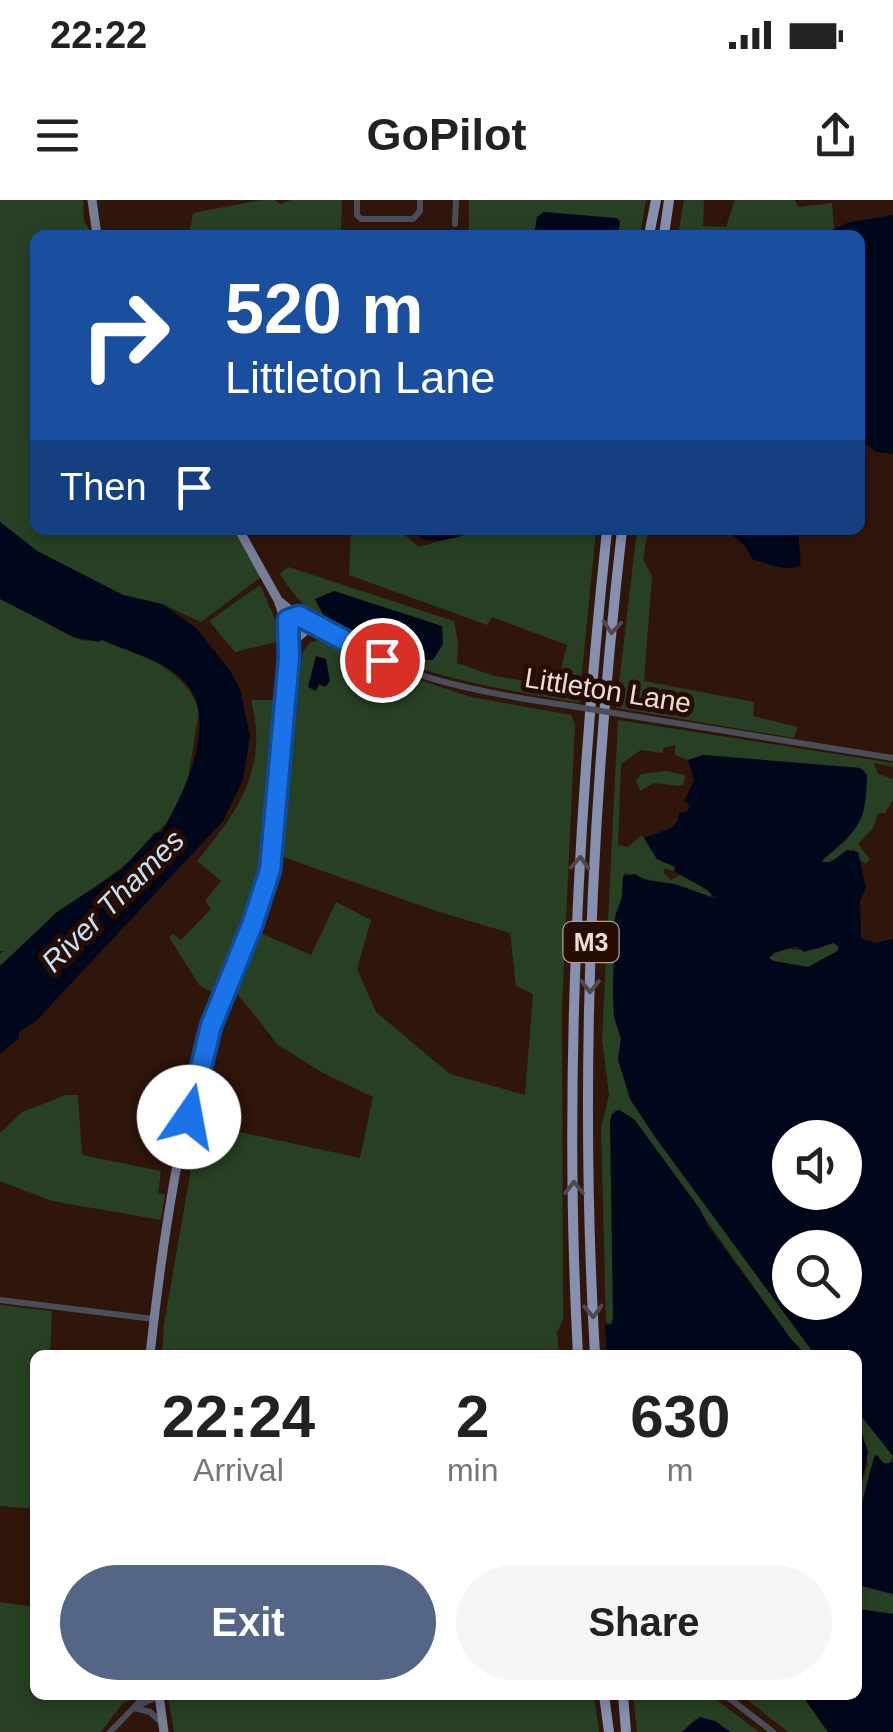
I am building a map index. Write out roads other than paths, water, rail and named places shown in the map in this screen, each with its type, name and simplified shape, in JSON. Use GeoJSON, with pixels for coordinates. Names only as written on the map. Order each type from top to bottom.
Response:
{"type":"FeatureCollection","features":[{"type":"Feature","properties":{"kind":"highway"},"geometry":{"type":"LineString","coordinates":[[650,230],[654,205]]}},
{"type":"Feature","properties":{"kind":"highway"},"geometry":{"type":"LineString","coordinates":[[665,230],[669,205]]}},
{"type":"Feature","properties":{"kind":"highway","name":"M3"},"geometry":{"type":"LineString","coordinates":[[578,1350],[573,1101],[577,934],[588,726],[607,535]]}},
{"type":"Feature","properties":{"kind":"highway","name":"M3"},"geometry":{"type":"LineString","coordinates":[[594,1350],[588,1168],[591,931],[600,763],[622,535]]}},
{"type":"Feature","properties":{"kind":"highway"},"geometry":{"type":"LineString","coordinates":[[605,1700],[608,1732]]}},
{"type":"Feature","properties":{"kind":"highway"},"geometry":{"type":"LineString","coordinates":[[623,1700],[626,1732]]}},
{"type":"Feature","properties":{"kind":"main road"},"geometry":{"type":"LineString","coordinates":[[92,200],[96,230]]}},
{"type":"Feature","properties":{"kind":"main road"},"geometry":{"type":"LineString","coordinates":[[243,535],[294,633]]}},
{"type":"Feature","properties":{"kind":"main road"},"geometry":{"type":"LineString","coordinates":[[278,600],[300,618]]}},
{"type":"Feature","properties":{"kind":"main road"},"geometry":{"type":"LineString","coordinates":[[151,1350],[171,1204],[202,1058],[270,870],[289,658],[300,618]]}},
{"type":"Feature","properties":{"kind":"main road"},"geometry":{"type":"LineString","coordinates":[[294,633],[300,618]]}},
{"type":"Feature","properties":{"kind":"main road"},"geometry":{"type":"LineString","coordinates":[[159,1700],[164,1728]]}},
{"type":"Feature","properties":{"kind":"street"},"geometry":{"type":"LineString","coordinates":[[358,200],[357,215],[362,220],[413,219],[420,211],[420,200]]}},
{"type":"Feature","properties":{"kind":"street"},"geometry":{"type":"LineString","coordinates":[[456,200],[456,224]]}},
{"type":"Feature","properties":{"kind":"street","name":"Littleton Lane"},"geometry":{"type":"LineString","coordinates":[[300,618],[394,666],[499,696],[893,758]]}},
{"type":"Feature","properties":{"kind":"street"},"geometry":{"type":"LineString","coordinates":[[294,633],[325,633]]}},
{"type":"Feature","properties":{"kind":"street"},"geometry":{"type":"LineString","coordinates":[[0,1300],[154,1319]]}},
{"type":"Feature","properties":{"kind":"street"},"geometry":{"type":"LineString","coordinates":[[110,1732],[141,1700]]}},
{"type":"Feature","properties":{"kind":"street"},"geometry":{"type":"LineString","coordinates":[[134,1708],[150,1700]]}},
{"type":"Feature","properties":{"kind":"street"},"geometry":{"type":"LineString","coordinates":[[731,1700],[773,1732]]}},
{"type":"Feature","properties":{"kind":"street"},"geometry":{"type":"LineString","coordinates":[[134,1708],[150,1712],[164,1728]]}},
{"type":"Feature","properties":{"kind":"water"},"geometry":{"type":"Polygon","coordinates":[[[544,212],[617,218],[620,222],[619,230],[535,230],[537,217],[544,212]]]}},
{"type":"Feature","properties":{"kind":"water"},"geometry":{"type":"Polygon","coordinates":[[[893,215],[893,454],[876,452],[865,443],[865,230],[832,230],[850,222],[893,215]]]}},
{"type":"Feature","properties":{"kind":"water","name":"River Thames"},"geometry":{"type":"Polygon","coordinates":[[[0,522],[37,551],[123,595],[164,605],[196,628],[240,689],[250,736],[243,780],[223,821],[36,1021],[19,1032],[19,1038],[0,1054],[0,966],[57,912],[121,870],[155,833],[162,832],[195,757],[199,716],[195,697],[184,681],[166,667],[102,640],[74,637],[0,599],[0,522]]]}},
{"type":"Feature","properties":{"kind":"water"},"geometry":{"type":"Polygon","coordinates":[[[417,535],[462,535],[434,541],[417,535]]]}},
{"type":"Feature","properties":{"kind":"water"},"geometry":{"type":"Polygon","coordinates":[[[733,535],[799,535],[800,566],[783,568],[752,559],[733,535]]]}},
{"type":"Feature","properties":{"kind":"water"},"geometry":{"type":"Polygon","coordinates":[[[334,591],[442,626],[443,644],[433,660],[411,659],[326,620],[315,599],[334,591]]]}},
{"type":"Feature","properties":{"kind":"water"},"geometry":{"type":"Polygon","coordinates":[[[316,656],[326,659],[330,681],[325,687],[319,684],[316,691],[308,687],[316,656]]]}},
{"type":"Feature","properties":{"kind":"water"},"geometry":{"type":"Polygon","coordinates":[[[703,755],[860,768],[867,775],[864,806],[857,826],[821,862],[831,862],[847,850],[858,852],[866,888],[860,901],[861,938],[875,943],[893,939],[893,1456],[862,1417],[862,1350],[811,1350],[789,1320],[862,1320],[862,1230],[772,1230],[772,1296],[630,1099],[618,1059],[621,1039],[614,1017],[613,993],[615,917],[622,897],[623,876],[635,874],[717,899],[674,871],[675,867],[657,859],[644,838],[671,828],[678,821],[679,812],[686,812],[690,806],[684,801],[694,780],[688,760],[703,755]],[[833,943],[804,952],[796,946],[769,958],[808,967],[838,951],[833,943]]]}},
{"type":"Feature","properties":{"kind":"water"},"geometry":{"type":"Polygon","coordinates":[[[619,1110],[634,1119],[772,1313],[772,1320],[777,1320],[801,1350],[607,1350],[605,1325],[611,1324],[613,1318],[610,1121],[619,1110]]]}},
{"type":"Feature","properties":{"kind":"water"},"geometry":{"type":"Polygon","coordinates":[[[862,1434],[868,1452],[862,1480],[862,1434]]]}},
{"type":"Feature","properties":{"kind":"water"},"geometry":{"type":"Polygon","coordinates":[[[877,1455],[884,1464],[893,1462],[893,1594],[862,1586],[862,1503],[877,1455]]]}},
{"type":"Feature","properties":{"kind":"water"},"geometry":{"type":"Polygon","coordinates":[[[862,1610],[893,1614],[893,1732],[828,1732],[806,1700],[862,1700],[862,1610]]]}},
{"type":"Feature","properties":{"kind":"water"},"geometry":{"type":"Polygon","coordinates":[[[700,1717],[715,1721],[730,1732],[682,1732],[700,1717]]]}}]}
